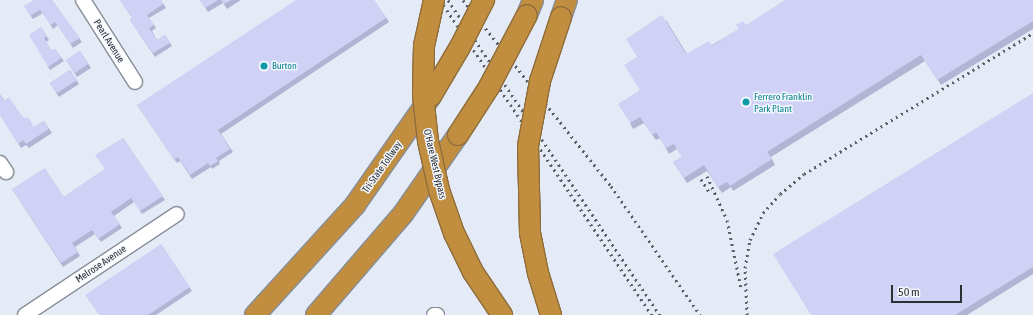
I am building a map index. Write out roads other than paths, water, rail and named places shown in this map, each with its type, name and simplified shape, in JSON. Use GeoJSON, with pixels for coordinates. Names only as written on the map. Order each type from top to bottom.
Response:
{"type":"FeatureCollection","features":[{"type":"Feature","properties":{"kind":"highway","name":"O'Hare West Bypass"},"geometry":{"type":"LineString","coordinates":[[434,0],[424,46],[424,95],[428,141],[439,190],[454,233],[473,272],[502,315]]}},
{"type":"Feature","properties":{"kind":"highway","name":"Tri-State Tollway"},"geometry":{"type":"LineString","coordinates":[[255,315],[355,205],[431,96],[460,47],[484,0]]}},
{"type":"Feature","properties":{"kind":"highway"},"geometry":{"type":"LineString","coordinates":[[316,315],[402,214],[458,135],[489,87],[530,8]]}},
{"type":"Feature","properties":{"kind":"highway"},"geometry":{"type":"LineString","coordinates":[[551,315],[538,273],[530,233],[528,146],[540,81],[564,8]]}},
{"type":"Feature","properties":{"kind":"street","name":"Pearl Avenue"},"geometry":{"type":"LineString","coordinates":[[83,0],[135,82]]}},
{"type":"Feature","properties":{"kind":"street","name":"Melrose Avenue"},"geometry":{"type":"LineString","coordinates":[[25,315],[177,214]]}},
{"type":"Feature","properties":{"kind":"railway"},"geometry":{"type":"LineString","coordinates":[[440,0],[652,315]]}},
{"type":"Feature","properties":{"kind":"railway"},"geometry":{"type":"LineString","coordinates":[[448,0],[660,315]]}},
{"type":"Feature","properties":{"kind":"railway"},"geometry":{"type":"LineString","coordinates":[[463,0],[611,186],[700,315]]}},
{"type":"Feature","properties":{"kind":"railway"},"geometry":{"type":"LineString","coordinates":[[747,315],[745,268],[750,240],[763,213],[780,194],[804,174],[1033,33]]}},
{"type":"Feature","properties":{"kind":"railway"},"geometry":{"type":"LineString","coordinates":[[707,176],[727,220],[741,288]]}},
{"type":"Feature","properties":{"kind":"railway"},"geometry":{"type":"LineString","coordinates":[[701,179],[709,192]]}},
{"type":"Feature","properties":{"kind":"place","name":"Burton"},"geometry":{"type":"Point","coordinates":[264,66]}},
{"type":"Feature","properties":{"kind":"place","name":"Ferrero Franklin Park Plant"},"geometry":{"type":"Point","coordinates":[746,102]}}]}
